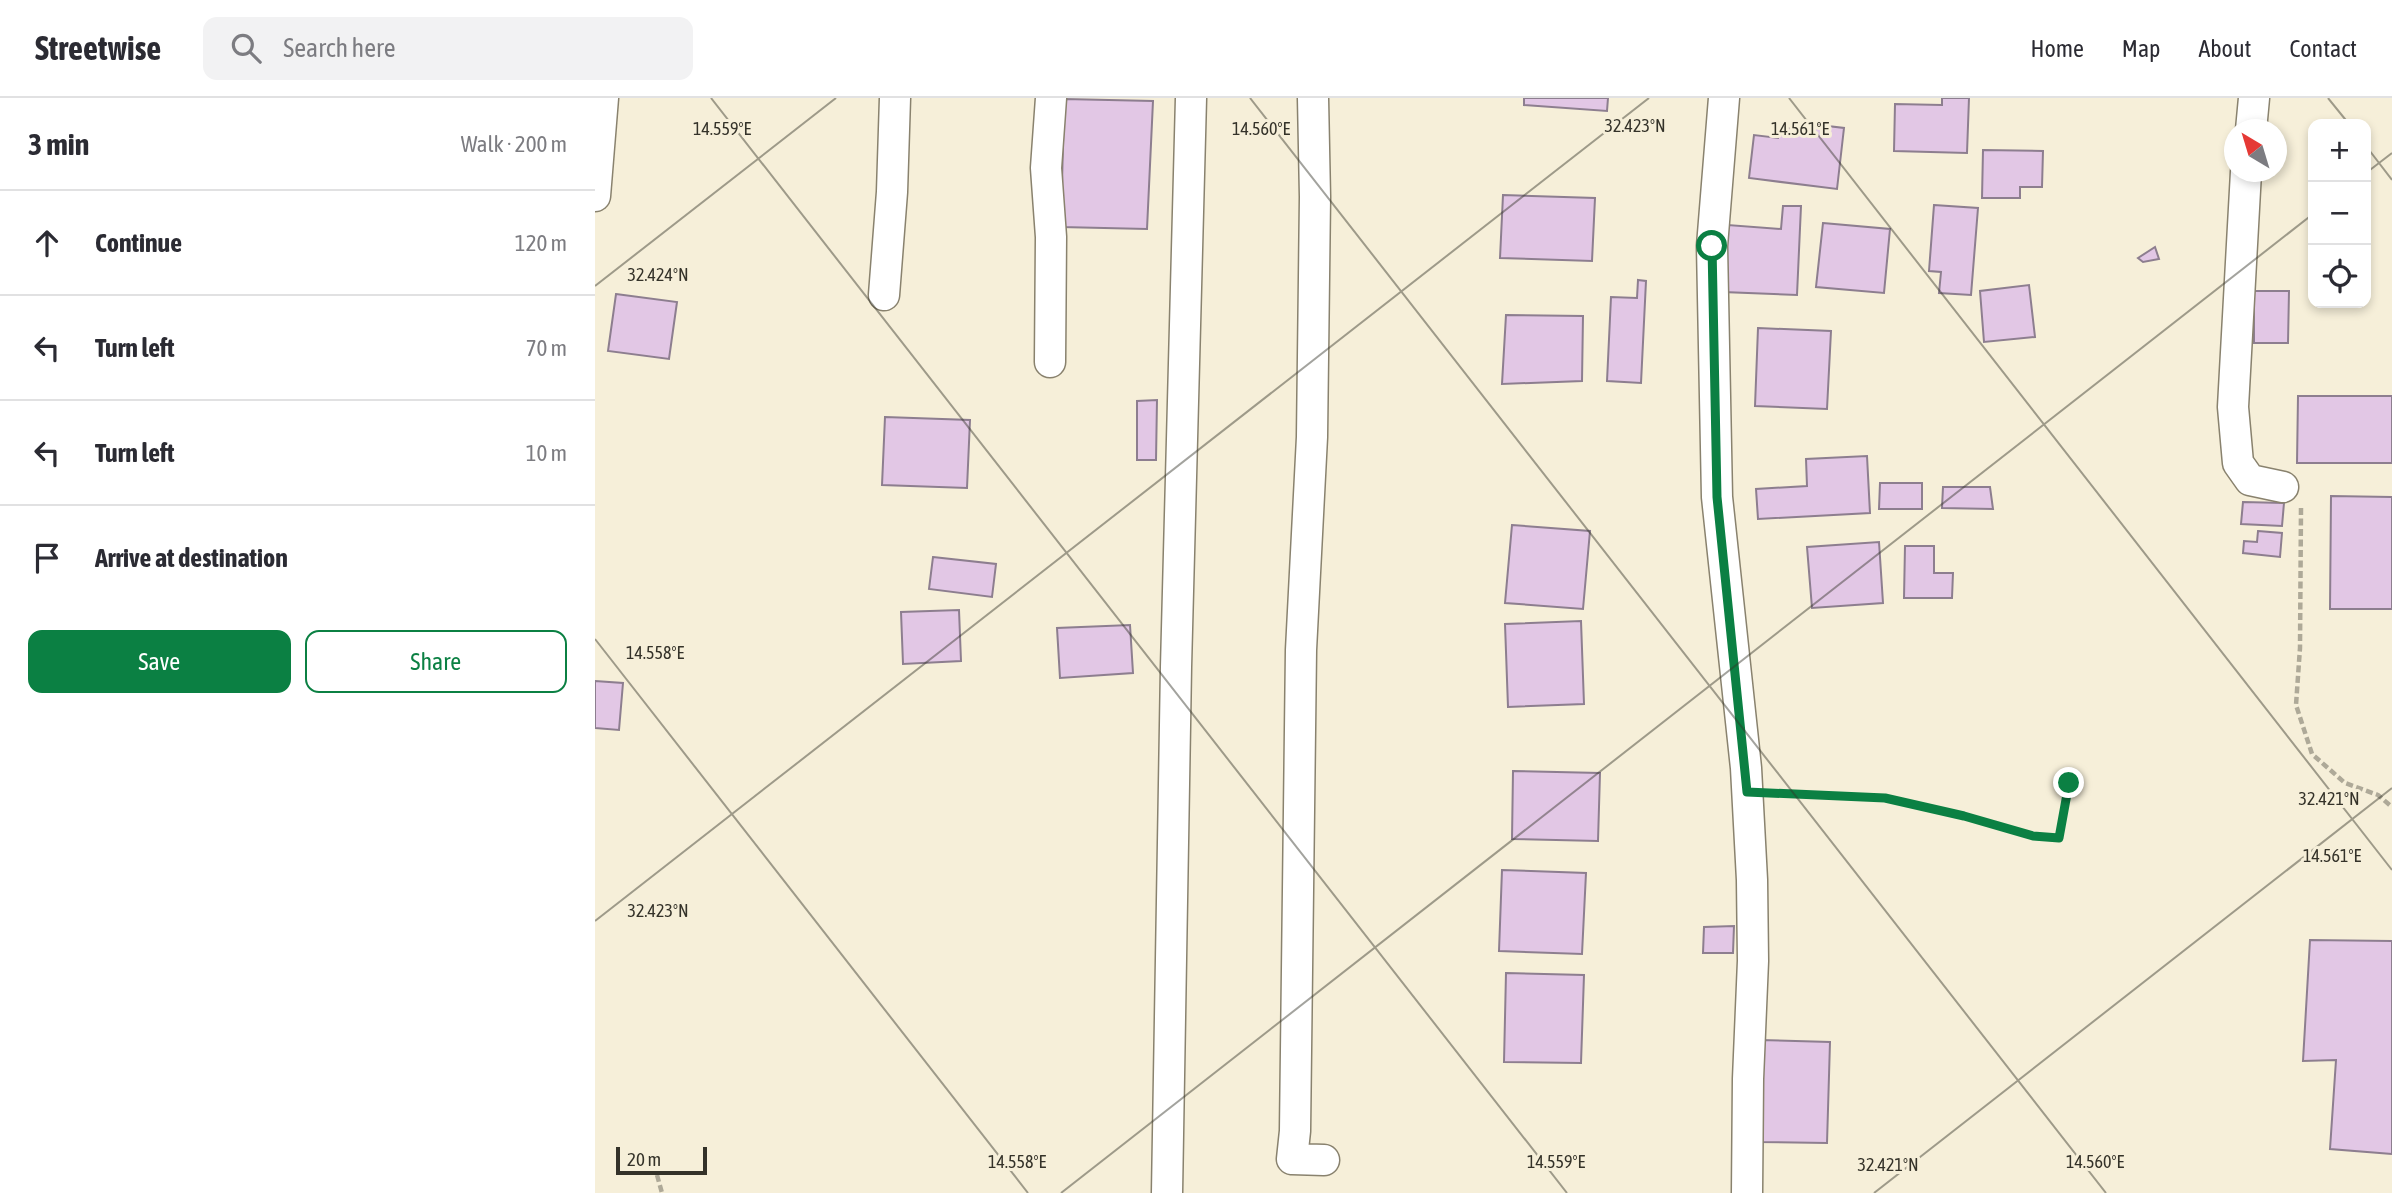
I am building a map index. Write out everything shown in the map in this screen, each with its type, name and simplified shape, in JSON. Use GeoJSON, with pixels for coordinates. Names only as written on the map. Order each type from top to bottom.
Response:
{"type":"FeatureCollection","features":[{"type":"Feature","properties":{"kind":"street"},"geometry":{"type":"LineString","coordinates":[[595,196],[603,98]]}},
{"type":"Feature","properties":{"kind":"street"},"geometry":{"type":"LineString","coordinates":[[884,295],[892,192],[895,98]]}},
{"type":"Feature","properties":{"kind":"street"},"geometry":{"type":"LineString","coordinates":[[1050,362],[1051,237],[1046,168],[1051,98]]}},
{"type":"Feature","properties":{"kind":"street"},"geometry":{"type":"LineString","coordinates":[[1167,1193],[1175,667],[1191,98]]}},
{"type":"Feature","properties":{"kind":"street"},"geometry":{"type":"LineString","coordinates":[[1313,98],[1315,197],[1312,437],[1301,650],[1295,1131],[1291,1159],[1324,1160]]}},
{"type":"Feature","properties":{"kind":"street"},"geometry":{"type":"LineString","coordinates":[[1724,98],[1712,246],[1717,497],[1747,792],[1752,880],[1753,961],[1747,1193]]}},
{"type":"Feature","properties":{"kind":"street"},"geometry":{"type":"LineString","coordinates":[[2252,119],[2254,98]]}},
{"type":"Feature","properties":{"kind":"street"},"geometry":{"type":"LineString","coordinates":[[2245,182],[2233,407],[2238,463],[2250,480],[2283,487]]}},
{"type":"Feature","properties":{"kind":"path"},"geometry":{"type":"LineString","coordinates":[[2283,487],[2301,490],[2301,648],[2295,705],[2312,754],[2345,783],[2378,795],[2392,807]]}},
{"type":"Feature","properties":{"kind":"path"},"geometry":{"type":"LineString","coordinates":[[1747,792],[1885,798],[1964,816],[2033,836],[2059,838],[2069,783]]}},
{"type":"Feature","properties":{"kind":"path"},"geometry":{"type":"LineString","coordinates":[[657,1175],[662,1193]]}},
{"type":"Feature","properties":{"kind":"building"},"geometry":{"type":"Polygon","coordinates":[[[1524,98],[1608,98],[1607,111],[1524,105],[1524,98]]]}},
{"type":"Feature","properties":{"kind":"building"},"geometry":{"type":"Polygon","coordinates":[[[1942,98],[1969,98],[1967,153],[1894,151],[1895,104],[1942,105],[1942,98]]]}},
{"type":"Feature","properties":{"kind":"building"},"geometry":{"type":"Polygon","coordinates":[[[1064,99],[1153,101],[1147,229],[1061,227],[1064,99]]]}},
{"type":"Feature","properties":{"kind":"building"},"geometry":{"type":"Polygon","coordinates":[[[1802,123],[1844,128],[1837,189],[1749,178],[1754,135],[1778,138],[1779,127],[1802,130],[1802,123]]]}},
{"type":"Feature","properties":{"kind":"building"},"geometry":{"type":"Polygon","coordinates":[[[1983,150],[2043,151],[2042,187],[2020,187],[2020,198],[1982,198],[1983,150]]]}},
{"type":"Feature","properties":{"kind":"building"},"geometry":{"type":"Polygon","coordinates":[[[1503,195],[1595,198],[1592,261],[1500,258],[1503,195]]]}},
{"type":"Feature","properties":{"kind":"building"},"geometry":{"type":"Polygon","coordinates":[[[1934,205],[1978,208],[1971,295],[1939,293],[1941,272],[1929,271],[1934,205]]]}},
{"type":"Feature","properties":{"kind":"building"},"geometry":{"type":"Polygon","coordinates":[[[1783,206],[1801,206],[1797,295],[1723,292],[1728,225],[1781,229],[1783,206]]]}},
{"type":"Feature","properties":{"kind":"building"},"geometry":{"type":"Polygon","coordinates":[[[1823,223],[1890,229],[1884,293],[1816,287],[1823,223]]]}},
{"type":"Feature","properties":{"kind":"building"},"geometry":{"type":"Polygon","coordinates":[[[2155,247],[2159,259],[2143,262],[2138,258],[2155,247]]]}},
{"type":"Feature","properties":{"kind":"building"},"geometry":{"type":"Polygon","coordinates":[[[1638,280],[1646,281],[1641,383],[1607,381],[1611,297],[1637,298],[1638,280]]]}},
{"type":"Feature","properties":{"kind":"building"},"geometry":{"type":"Polygon","coordinates":[[[2029,285],[2035,337],[1984,342],[1980,291],[2029,285]]]}},
{"type":"Feature","properties":{"kind":"building"},"geometry":{"type":"Polygon","coordinates":[[[2254,291],[2289,291],[2288,343],[2254,343],[2254,291]]]}},
{"type":"Feature","properties":{"kind":"building"},"geometry":{"type":"Polygon","coordinates":[[[616,294],[677,302],[669,359],[608,351],[616,294]]]}},
{"type":"Feature","properties":{"kind":"building"},"geometry":{"type":"Polygon","coordinates":[[[1506,315],[1583,316],[1582,381],[1502,384],[1506,315]]]}},
{"type":"Feature","properties":{"kind":"building"},"geometry":{"type":"Polygon","coordinates":[[[1758,328],[1831,331],[1827,409],[1755,406],[1758,328]]]}},
{"type":"Feature","properties":{"kind":"building"},"geometry":{"type":"Polygon","coordinates":[[[2298,396],[2392,396],[2392,463],[2297,463],[2298,396]]]}},
{"type":"Feature","properties":{"kind":"building"},"geometry":{"type":"Polygon","coordinates":[[[1157,400],[1156,460],[1137,460],[1137,401],[1157,400]]]}},
{"type":"Feature","properties":{"kind":"building"},"geometry":{"type":"Polygon","coordinates":[[[885,417],[970,420],[967,488],[882,485],[885,417]]]}},
{"type":"Feature","properties":{"kind":"building"},"geometry":{"type":"Polygon","coordinates":[[[1867,456],[1870,513],[1758,519],[1756,489],[1807,486],[1806,459],[1867,456]]]}},
{"type":"Feature","properties":{"kind":"building"},"geometry":{"type":"Polygon","coordinates":[[[1880,483],[1922,483],[1922,509],[1879,509],[1880,483]]]}},
{"type":"Feature","properties":{"kind":"building"},"geometry":{"type":"Polygon","coordinates":[[[1943,487],[1990,487],[1993,509],[1942,508],[1943,487]]]}},
{"type":"Feature","properties":{"kind":"building"},"geometry":{"type":"Polygon","coordinates":[[[2331,496],[2392,497],[2392,609],[2330,609],[2331,496]]]}},
{"type":"Feature","properties":{"kind":"building"},"geometry":{"type":"Polygon","coordinates":[[[2243,502],[2284,503],[2282,526],[2241,524],[2243,502]]]}},
{"type":"Feature","properties":{"kind":"building"},"geometry":{"type":"Polygon","coordinates":[[[1512,525],[1590,531],[1583,609],[1505,603],[1512,525]]]}},
{"type":"Feature","properties":{"kind":"building"},"geometry":{"type":"Polygon","coordinates":[[[2258,531],[2282,533],[2280,557],[2243,553],[2244,541],[2257,542],[2258,531]]]}},
{"type":"Feature","properties":{"kind":"building"},"geometry":{"type":"Polygon","coordinates":[[[1879,542],[1883,603],[1812,608],[1807,547],[1879,542]]]}},
{"type":"Feature","properties":{"kind":"building"},"geometry":{"type":"Polygon","coordinates":[[[1905,546],[1934,546],[1934,573],[1953,573],[1952,598],[1904,598],[1905,546]]]}},
{"type":"Feature","properties":{"kind":"building"},"geometry":{"type":"Polygon","coordinates":[[[933,557],[996,564],[992,597],[929,589],[933,557]]]}},
{"type":"Feature","properties":{"kind":"building"},"geometry":{"type":"Polygon","coordinates":[[[959,610],[961,661],[903,664],[901,612],[959,610]]]}},
{"type":"Feature","properties":{"kind":"building"},"geometry":{"type":"Polygon","coordinates":[[[1581,621],[1584,704],[1508,707],[1505,624],[1581,621]]]}},
{"type":"Feature","properties":{"kind":"building"},"geometry":{"type":"Polygon","coordinates":[[[1130,625],[1133,673],[1060,678],[1057,628],[1130,625]]]}},
{"type":"Feature","properties":{"kind":"building"},"geometry":{"type":"Polygon","coordinates":[[[595,681],[623,683],[619,730],[595,728],[595,681]]]}},
{"type":"Feature","properties":{"kind":"building"},"geometry":{"type":"Polygon","coordinates":[[[1513,771],[1600,773],[1598,841],[1512,839],[1513,771]]]}},
{"type":"Feature","properties":{"kind":"building"},"geometry":{"type":"Polygon","coordinates":[[[1502,870],[1586,873],[1582,954],[1499,951],[1502,870]]]}},
{"type":"Feature","properties":{"kind":"building"},"geometry":{"type":"Polygon","coordinates":[[[1734,926],[1733,953],[1703,953],[1704,927],[1734,926]]]}},
{"type":"Feature","properties":{"kind":"building"},"geometry":{"type":"Polygon","coordinates":[[[2310,940],[2392,941],[2392,1154],[2330,1149],[2336,1060],[2303,1061],[2310,940]]]}},
{"type":"Feature","properties":{"kind":"building"},"geometry":{"type":"Polygon","coordinates":[[[1506,973],[1584,975],[1581,1063],[1504,1062],[1506,973]]]}},
{"type":"Feature","properties":{"kind":"building"},"geometry":{"type":"Polygon","coordinates":[[[1760,1040],[1830,1042],[1827,1143],[1757,1142],[1760,1040]]]}},
{"type":"Feature","properties":{"kind":"route"},"geometry":{"type":"LineString","coordinates":[[1712,246],[1717,497],[1747,792],[1885,798],[1964,816],[2033,836],[2059,838],[2069,783]]}}]}
